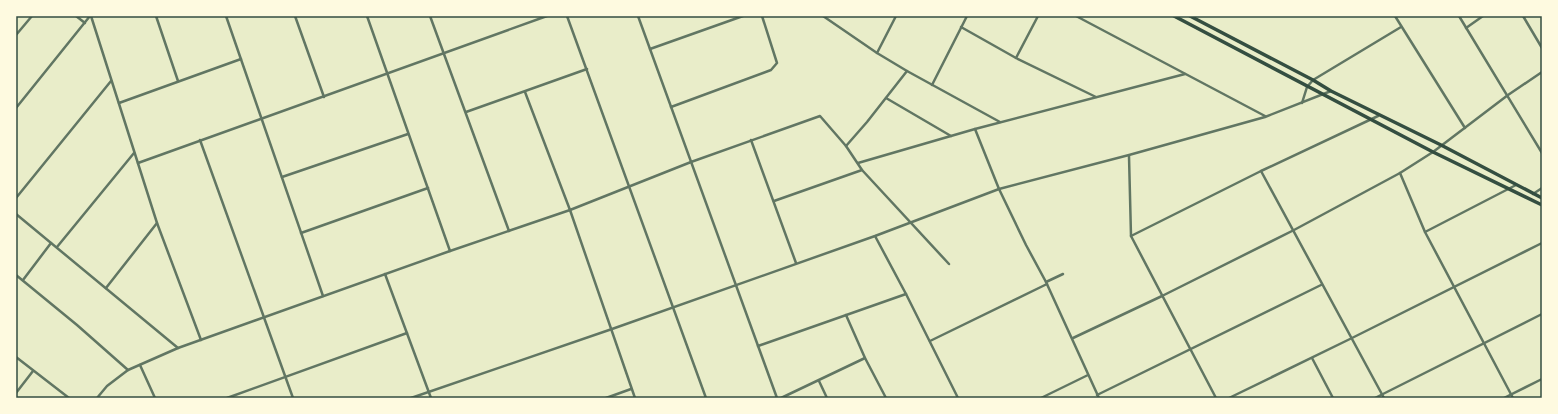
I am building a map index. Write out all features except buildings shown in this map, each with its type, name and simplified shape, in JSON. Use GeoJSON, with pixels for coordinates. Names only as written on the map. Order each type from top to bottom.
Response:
{"type":"FeatureCollection","features":[{"type":"Feature","properties":{"kind":"main road"},"geometry":{"type":"LineString","coordinates":[[1174,16],[1433,152],[1542,205]]}},
{"type":"Feature","properties":{"kind":"main road"},"geometry":{"type":"LineString","coordinates":[[1190,16],[1313,80],[1331,92],[1378,116],[1441,145],[1516,186],[1542,198]]}},
{"type":"Feature","properties":{"kind":"street"},"geometry":{"type":"LineString","coordinates":[[16,35],[32,16]]}},
{"type":"Feature","properties":{"kind":"street"},"geometry":{"type":"LineString","coordinates":[[76,16],[85,23]]}},
{"type":"Feature","properties":{"kind":"street"},"geometry":{"type":"LineString","coordinates":[[16,108],[91,16]]}},
{"type":"Feature","properties":{"kind":"street"},"geometry":{"type":"LineString","coordinates":[[91,16],[157,223],[201,340]]}},
{"type":"Feature","properties":{"kind":"street"},"geometry":{"type":"LineString","coordinates":[[156,16],[178,81]]}},
{"type":"Feature","properties":{"kind":"street"},"geometry":{"type":"LineString","coordinates":[[226,16],[323,296]]}},
{"type":"Feature","properties":{"kind":"street"},"geometry":{"type":"LineString","coordinates":[[295,16],[324,96]]}},
{"type":"Feature","properties":{"kind":"street"},"geometry":{"type":"LineString","coordinates":[[367,16],[450,251]]}},
{"type":"Feature","properties":{"kind":"street"},"geometry":{"type":"LineString","coordinates":[[430,16],[509,231]]}},
{"type":"Feature","properties":{"kind":"street"},"geometry":{"type":"LineString","coordinates":[[138,163],[546,16]]}},
{"type":"Feature","properties":{"kind":"street"},"geometry":{"type":"LineString","coordinates":[[567,16],[706,398]]}},
{"type":"Feature","properties":{"kind":"street"},"geometry":{"type":"LineString","coordinates":[[638,16],[777,398]]}},
{"type":"Feature","properties":{"kind":"street"},"geometry":{"type":"LineString","coordinates":[[650,49],[743,16]]}},
{"type":"Feature","properties":{"kind":"street"},"geometry":{"type":"LineString","coordinates":[[671,106],[771,70],[777,63],[762,16]]}},
{"type":"Feature","properties":{"kind":"street"},"geometry":{"type":"LineString","coordinates":[[824,16],[877,53],[907,71],[1001,122]]}},
{"type":"Feature","properties":{"kind":"street"},"geometry":{"type":"LineString","coordinates":[[877,53],[896,16]]}},
{"type":"Feature","properties":{"kind":"street"},"geometry":{"type":"LineString","coordinates":[[932,85],[967,16]]}},
{"type":"Feature","properties":{"kind":"street"},"geometry":{"type":"LineString","coordinates":[[1016,58],[1038,16]]}},
{"type":"Feature","properties":{"kind":"street"},"geometry":{"type":"LineString","coordinates":[[1076,16],[1265,117]]}},
{"type":"Feature","properties":{"kind":"street"},"geometry":{"type":"LineString","coordinates":[[1083,20],[1086,16]]}},
{"type":"Feature","properties":{"kind":"street"},"geometry":{"type":"LineString","coordinates":[[1394,16],[1465,128]]}},
{"type":"Feature","properties":{"kind":"street"},"geometry":{"type":"LineString","coordinates":[[1459,16],[1542,153]]}},
{"type":"Feature","properties":{"kind":"street"},"geometry":{"type":"LineString","coordinates":[[1466,28],[1483,16]]}},
{"type":"Feature","properties":{"kind":"street"},"geometry":{"type":"LineString","coordinates":[[1523,16],[1542,48]]}},
{"type":"Feature","properties":{"kind":"street"},"geometry":{"type":"LineString","coordinates":[[962,27],[1016,58],[1096,98]]}},
{"type":"Feature","properties":{"kind":"street"},"geometry":{"type":"LineString","coordinates":[[1302,103],[1307,87],[1313,80],[1401,27]]}},
{"type":"Feature","properties":{"kind":"street"},"geometry":{"type":"LineString","coordinates":[[119,104],[241,59]]}},
{"type":"Feature","properties":{"kind":"street"},"geometry":{"type":"LineString","coordinates":[[466,112],[587,69]]}},
{"type":"Feature","properties":{"kind":"street"},"geometry":{"type":"LineString","coordinates":[[846,146],[907,71]]}},
{"type":"Feature","properties":{"kind":"street"},"geometry":{"type":"LineString","coordinates":[[1073,338],[1162,296],[1294,230],[1400,173],[1433,152],[1508,95],[1542,72]]}},
{"type":"Feature","properties":{"kind":"street"},"geometry":{"type":"LineString","coordinates":[[858,163],[975,129],[1185,74]]}},
{"type":"Feature","properties":{"kind":"street"},"geometry":{"type":"LineString","coordinates":[[16,198],[111,81]]}},
{"type":"Feature","properties":{"kind":"street"},"geometry":{"type":"LineString","coordinates":[[525,92],[570,210],[635,398]]}},
{"type":"Feature","properties":{"kind":"street"},"geometry":{"type":"LineString","coordinates":[[411,398],[875,236],[908,222],[999,189],[1265,117],[1331,92]]}},
{"type":"Feature","properties":{"kind":"street"},"geometry":{"type":"LineString","coordinates":[[886,98],[952,136]]}},
{"type":"Feature","properties":{"kind":"street"},"geometry":{"type":"LineString","coordinates":[[97,398],[107,386],[128,370],[178,348],[264,316],[570,210],[691,162],[820,116],[846,146],[862,170],[908,222],[949,264]]}},
{"type":"Feature","properties":{"kind":"street"},"geometry":{"type":"LineString","coordinates":[[1131,236],[1370,118],[1378,116]]}},
{"type":"Feature","properties":{"kind":"street"},"geometry":{"type":"LineString","coordinates":[[975,129],[999,189],[1026,245],[1047,283],[1073,338],[1098,397],[1322,285]]}},
{"type":"Feature","properties":{"kind":"street"},"geometry":{"type":"LineString","coordinates":[[282,177],[408,134]]}},
{"type":"Feature","properties":{"kind":"street"},"geometry":{"type":"LineString","coordinates":[[200,140],[293,398]]}},
{"type":"Feature","properties":{"kind":"street"},"geometry":{"type":"LineString","coordinates":[[752,140],[796,263]]}},
{"type":"Feature","properties":{"kind":"street"},"geometry":{"type":"LineString","coordinates":[[57,247],[134,152]]}},
{"type":"Feature","properties":{"kind":"street"},"geometry":{"type":"LineString","coordinates":[[1129,155],[1131,236],[1216,398]]}},
{"type":"Feature","properties":{"kind":"street"},"geometry":{"type":"LineString","coordinates":[[774,201],[862,170]]}},
{"type":"Feature","properties":{"kind":"street"},"geometry":{"type":"LineString","coordinates":[[1261,171],[1384,398]]}},
{"type":"Feature","properties":{"kind":"street"},"geometry":{"type":"LineString","coordinates":[[1400,173],[1425,232],[1512,396]]}},
{"type":"Feature","properties":{"kind":"street"},"geometry":{"type":"LineString","coordinates":[[1425,232],[1516,186]]}},
{"type":"Feature","properties":{"kind":"street"},"geometry":{"type":"LineString","coordinates":[[301,233],[428,188]]}},
{"type":"Feature","properties":{"kind":"street"},"geometry":{"type":"LineString","coordinates":[[1533,194],[1542,188]]}},
{"type":"Feature","properties":{"kind":"street"},"geometry":{"type":"LineString","coordinates":[[16,214],[178,348]]}},
{"type":"Feature","properties":{"kind":"street"},"geometry":{"type":"LineString","coordinates":[[106,288],[157,223]]}},
{"type":"Feature","properties":{"kind":"street"},"geometry":{"type":"LineString","coordinates":[[875,236],[958,398]]}},
{"type":"Feature","properties":{"kind":"street"},"geometry":{"type":"LineString","coordinates":[[23,280],[51,242]]}},
{"type":"Feature","properties":{"kind":"street"},"geometry":{"type":"LineString","coordinates":[[1229,398],[1542,243]]}},
{"type":"Feature","properties":{"kind":"street"},"geometry":{"type":"LineString","coordinates":[[385,274],[431,398]]}},
{"type":"Feature","properties":{"kind":"street"},"geometry":{"type":"LineString","coordinates":[[930,341],[1063,274]]}},
{"type":"Feature","properties":{"kind":"street"},"geometry":{"type":"LineString","coordinates":[[16,275],[77,325],[128,370]]}},
{"type":"Feature","properties":{"kind":"street"},"geometry":{"type":"LineString","coordinates":[[758,346],[906,294]]}},
{"type":"Feature","properties":{"kind":"street"},"geometry":{"type":"LineString","coordinates":[[1375,398],[1542,314]]}},
{"type":"Feature","properties":{"kind":"street"},"geometry":{"type":"LineString","coordinates":[[846,315],[865,358],[886,398]]}},
{"type":"Feature","properties":{"kind":"street"},"geometry":{"type":"LineString","coordinates":[[227,398],[408,333]]}},
{"type":"Feature","properties":{"kind":"street"},"geometry":{"type":"LineString","coordinates":[[16,357],[69,398]]}},
{"type":"Feature","properties":{"kind":"street"},"geometry":{"type":"LineString","coordinates":[[781,398],[865,358]]}},
{"type":"Feature","properties":{"kind":"street"},"geometry":{"type":"LineString","coordinates":[[1312,358],[1333,398]]}},
{"type":"Feature","properties":{"kind":"street"},"geometry":{"type":"LineString","coordinates":[[140,365],[155,398]]}},
{"type":"Feature","properties":{"kind":"street"},"geometry":{"type":"LineString","coordinates":[[16,393],[33,371]]}},
{"type":"Feature","properties":{"kind":"street"},"geometry":{"type":"LineString","coordinates":[[1041,398],[1088,375]]}},
{"type":"Feature","properties":{"kind":"street"},"geometry":{"type":"LineString","coordinates":[[1504,398],[1512,396],[1542,379]]}},
{"type":"Feature","properties":{"kind":"street"},"geometry":{"type":"LineString","coordinates":[[819,381],[827,398]]}},
{"type":"Feature","properties":{"kind":"street"},"geometry":{"type":"LineString","coordinates":[[606,398],[632,388]]}}]}
